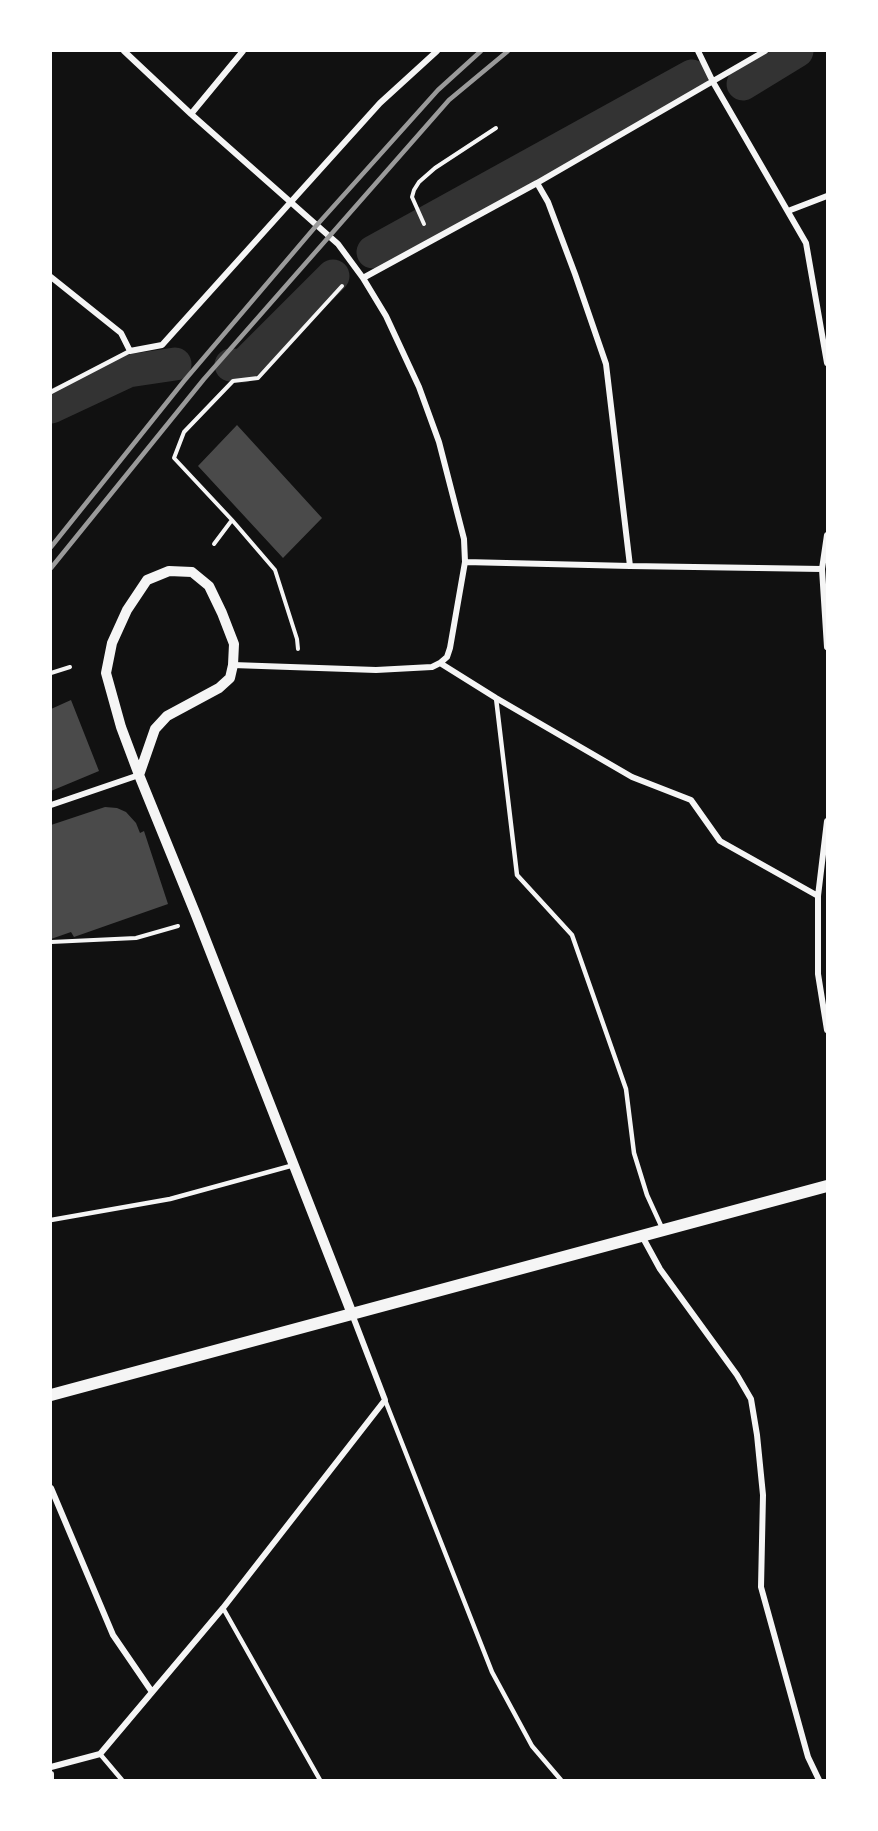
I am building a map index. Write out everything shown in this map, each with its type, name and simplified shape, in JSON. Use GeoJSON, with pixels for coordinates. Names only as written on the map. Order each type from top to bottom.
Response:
{"type":"FeatureCollection","features":[{"type":"Feature","properties":{"kind":"main road"},"geometry":{"type":"LineString","coordinates":[[51,1395],[827,1186]]}},
{"type":"Feature","properties":{"kind":"street"},"geometry":{"type":"LineString","coordinates":[[124,51],[191,114],[338,244],[363,278],[386,316],[419,387],[439,442],[464,539],[465,562],[450,648],[447,657],[440,663],[423,668],[376,670],[233,665]]}},
{"type":"Feature","properties":{"kind":"street"},"geometry":{"type":"LineString","coordinates":[[191,114],[243,51]]}},
{"type":"Feature","properties":{"kind":"street"},"geometry":{"type":"LineString","coordinates":[[51,277],[121,333],[130,351],[162,345],[380,103],[437,51]]}},
{"type":"Feature","properties":{"kind":"street"},"geometry":{"type":"LineString","coordinates":[[698,51],[713,82],[806,243],[827,363]]}},
{"type":"Feature","properties":{"kind":"street"},"geometry":{"type":"LineString","coordinates":[[363,278],[537,183],[765,51]]}},
{"type":"Feature","properties":{"kind":"street"},"geometry":{"type":"LineString","coordinates":[[537,183],[548,202],[606,364],[630,566]]}},
{"type":"Feature","properties":{"kind":"street"},"geometry":{"type":"LineString","coordinates":[[788,211],[827,196]]}},
{"type":"Feature","properties":{"kind":"street"},"geometry":{"type":"LineString","coordinates":[[827,535],[822,569],[827,647]]}},
{"type":"Feature","properties":{"kind":"street"},"geometry":{"type":"LineString","coordinates":[[465,562],[822,569]]}},
{"type":"Feature","properties":{"kind":"street"},"geometry":{"type":"LineString","coordinates":[[51,1767],[100,1754],[223,1608],[386,1400],[139,775],[121,727],[106,673],[112,643],[127,610],[147,580],[169,571],[192,572],[208,586],[234,644],[230,678],[219,688],[167,717],[155,729],[139,775]]}},
{"type":"Feature","properties":{"kind":"street"},"geometry":{"type":"LineString","coordinates":[[440,663],[632,777],[691,800],[720,841],[818,896]]}},
{"type":"Feature","properties":{"kind":"street"},"geometry":{"type":"LineString","coordinates":[[51,805],[139,775]]}},
{"type":"Feature","properties":{"kind":"street"},"geometry":{"type":"LineString","coordinates":[[827,821],[818,896],[818,974],[827,1030]]}},
{"type":"Feature","properties":{"kind":"street"},"geometry":{"type":"LineString","coordinates":[[642,1236],[660,1269],[737,1375],[751,1399],[763,1495],[761,1587],[807,1757],[819,1780]]}},
{"type":"Feature","properties":{"kind":"street"},"geometry":{"type":"LineString","coordinates":[[51,1488],[113,1635],[152,1692]]}},
{"type":"Feature","properties":{"kind":"street"},"geometry":{"type":"LineString","coordinates":[[51,1774],[51,1780]]}},
{"type":"Feature","properties":{"kind":"lane"},"geometry":{"type":"LineString","coordinates":[[51,392],[130,351]]}},
{"type":"Feature","properties":{"kind":"lane"},"geometry":{"type":"LineString","coordinates":[[496,698],[517,875],[572,935],[626,1089],[634,1153],[647,1195],[663,1230]]}},
{"type":"Feature","properties":{"kind":"lane"},"geometry":{"type":"LineString","coordinates":[[818,896],[827,894]]}},
{"type":"Feature","properties":{"kind":"lane"},"geometry":{"type":"LineString","coordinates":[[51,1220],[170,1199],[294,1164]]}},
{"type":"Feature","properties":{"kind":"lane"},"geometry":{"type":"LineString","coordinates":[[386,1400],[492,1672],[532,1746],[561,1780]]}},
{"type":"Feature","properties":{"kind":"lane"},"geometry":{"type":"LineString","coordinates":[[223,1608],[320,1780]]}},
{"type":"Feature","properties":{"kind":"lane"},"geometry":{"type":"LineString","coordinates":[[100,1754],[122,1780]]}},
{"type":"Feature","properties":{"kind":"path"},"geometry":{"type":"LineString","coordinates":[[420,216],[412,197],[419,182],[435,168],[496,128]]}},
{"type":"Feature","properties":{"kind":"path"},"geometry":{"type":"LineString","coordinates":[[299,652],[275,570],[174,458],[184,432],[233,381],[258,378],[342,286]]}},
{"type":"Feature","properties":{"kind":"path"},"geometry":{"type":"LineString","coordinates":[[214,544],[232,520]]}},
{"type":"Feature","properties":{"kind":"path"},"geometry":{"type":"LineString","coordinates":[[51,674],[70,668]]}},
{"type":"Feature","properties":{"kind":"path"},"geometry":{"type":"LineString","coordinates":[[51,942],[136,938],[179,926]]}},
{"type":"Feature","properties":{"kind":"building"},"geometry":{"type":"Polygon","coordinates":[[[237,425],[322,518],[283,558],[198,466],[237,425]]]}},
{"type":"Feature","properties":{"kind":"building"},"geometry":{"type":"Polygon","coordinates":[[[71,700],[99,771],[51,791],[51,709],[71,700]]]}},
{"type":"Feature","properties":{"kind":"building"},"geometry":{"type":"Polygon","coordinates":[[[105,807],[117,808],[126,812],[136,823],[140,833],[144,831],[168,904],[74,937],[71,932],[51,939],[51,825],[105,807]]]}},
{"type":"Feature","properties":{"kind":"waterway"},"geometry":{"type":"LineString","coordinates":[[743,84],[797,51]]}},
{"type":"Feature","properties":{"kind":"waterway"},"geometry":{"type":"LineString","coordinates":[[373,252],[692,76]]}},
{"type":"Feature","properties":{"kind":"waterway"},"geometry":{"type":"LineString","coordinates":[[231,365],[243,366],[333,276]]}},
{"type":"Feature","properties":{"kind":"waterway"},"geometry":{"type":"LineString","coordinates":[[51,407],[128,371],[175,364]]}},
{"type":"Feature","properties":{"kind":"railway"},"geometry":{"type":"LineString","coordinates":[[51,547],[184,381],[316,226],[438,90],[481,51]]}},
{"type":"Feature","properties":{"kind":"railway"},"geometry":{"type":"LineString","coordinates":[[51,568],[204,379],[449,100],[508,51]]}}]}
